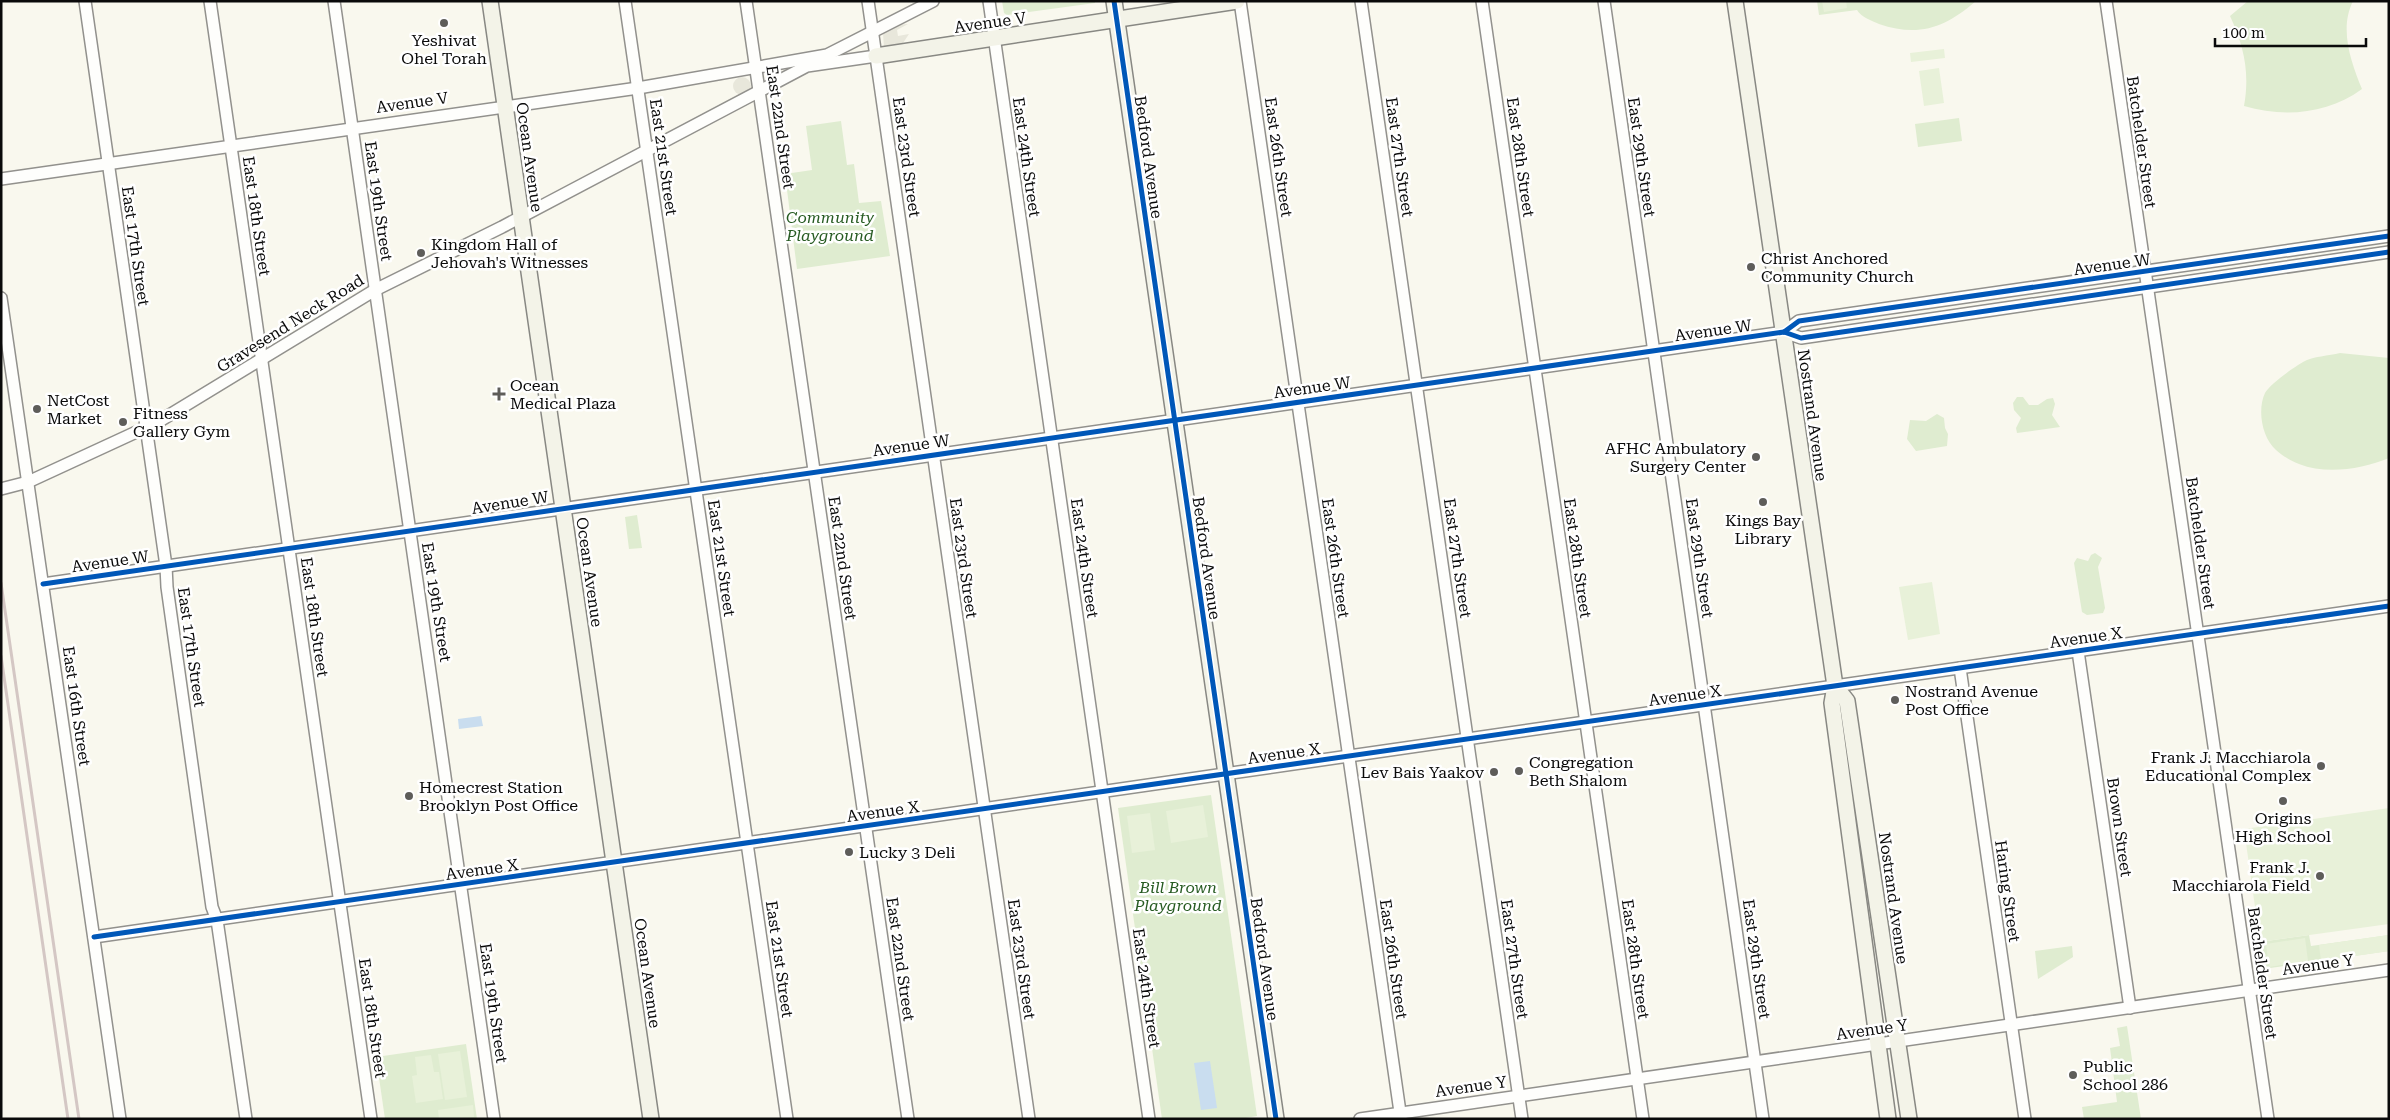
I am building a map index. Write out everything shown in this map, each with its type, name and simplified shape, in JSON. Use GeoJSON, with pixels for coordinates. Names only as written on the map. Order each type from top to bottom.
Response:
{"type":"FeatureCollection","features":[{"type":"Feature","properties":{"kind":"main road","name":"Ocean Avenue"},"geometry":{"type":"LineString","coordinates":[[490,1],[651,1119]]}},
{"type":"Feature","properties":{"kind":"main road","name":"Bedford Avenue"},"geometry":{"type":"LineString","coordinates":[[1114,1],[1276,1119]]}},
{"type":"Feature","properties":{"kind":"main road","name":"Avenue V"},"geometry":{"type":"LineString","coordinates":[[876,56],[1238,1]]}},
{"type":"Feature","properties":{"kind":"main road","name":"Nostrand Avenue"},"geometry":{"type":"LineString","coordinates":[[1735,1],[1835,686],[1832,703],[1888,1119]]}},
{"type":"Feature","properties":{"kind":"main road","name":"Nostrand Avenue"},"geometry":{"type":"LineString","coordinates":[[1835,686],[1848,702],[1909,1119]]}},
{"type":"Feature","properties":{"kind":"street","name":"East 17th Street"},"geometry":{"type":"LineString","coordinates":[[85,1],[166,566],[167,587],[212,907],[217,920],[246,1119]]}},
{"type":"Feature","properties":{"kind":"street","name":"East 18th Street"},"geometry":{"type":"LineString","coordinates":[[210,1],[371,1119]]}},
{"type":"Feature","properties":{"kind":"street","name":"East 19th Street"},"geometry":{"type":"LineString","coordinates":[[334,1],[494,1119]]}},
{"type":"Feature","properties":{"kind":"street","name":"East 21st Street"},"geometry":{"type":"LineString","coordinates":[[625,1],[786,1119]]}},
{"type":"Feature","properties":{"kind":"street","name":"East 22nd Street"},"geometry":{"type":"LineString","coordinates":[[746,1],[908,1119]]}},
{"type":"Feature","properties":{"kind":"street","name":"East 23rd Street"},"geometry":{"type":"LineString","coordinates":[[868,1],[1029,1119]]}},
{"type":"Feature","properties":{"kind":"street"},"geometry":{"type":"LineString","coordinates":[[872,33],[933,1]]}},
{"type":"Feature","properties":{"kind":"street","name":"East 24th Street"},"geometry":{"type":"LineString","coordinates":[[989,1],[1149,1119]]}},
{"type":"Feature","properties":{"kind":"street","name":"East 26th Street"},"geometry":{"type":"LineString","coordinates":[[1238,1],[1401,1116]]}},
{"type":"Feature","properties":{"kind":"street","name":"East 27th Street"},"geometry":{"type":"LineString","coordinates":[[1361,1],[1522,1119]]}},
{"type":"Feature","properties":{"kind":"street","name":"East 28th Street"},"geometry":{"type":"LineString","coordinates":[[1482,1],[1643,1119]]}},
{"type":"Feature","properties":{"kind":"street","name":"East 29th Street"},"geometry":{"type":"LineString","coordinates":[[1604,1],[1763,1119]]}},
{"type":"Feature","properties":{"kind":"street","name":"Batchelder Street"},"geometry":{"type":"LineString","coordinates":[[2106,1],[2268,1119]]}},
{"type":"Feature","properties":{"kind":"street","name":"Avenue V"},"geometry":{"type":"LineString","coordinates":[[1,179],[638,88],[827,55],[872,33]]}},
{"type":"Feature","properties":{"kind":"street","name":"Avenue V"},"geometry":{"type":"LineString","coordinates":[[806,66],[876,56]]}},
{"type":"Feature","properties":{"kind":"street","name":"Gravesend Neck Road"},"geometry":{"type":"LineString","coordinates":[[1,489],[28,482],[146,428],[375,290],[521,216],[806,66]]}},
{"type":"Feature","properties":{"kind":"street","name":"Avenue W"},"geometry":{"type":"LineString","coordinates":[[1784,332],[1799,321],[2389,236]]}},
{"type":"Feature","properties":{"kind":"street","name":"Avenue W"},"geometry":{"type":"LineString","coordinates":[[43,584],[563,507],[1784,332],[1801,338],[2389,252]]}},
{"type":"Feature","properties":{"kind":"street","name":"East 16th Street"},"geometry":{"type":"LineString","coordinates":[[1,298],[120,1119]]}},
{"type":"Feature","properties":{"kind":"street","name":"Avenue X"},"geometry":{"type":"LineString","coordinates":[[94,937],[2389,606]]}},
{"type":"Feature","properties":{"kind":"street","name":"Brown Street"},"geometry":{"type":"LineString","coordinates":[[2078,651],[2130,1008]]}},
{"type":"Feature","properties":{"kind":"street","name":"Haring Street"},"geometry":{"type":"LineString","coordinates":[[1960,668],[2024,1119]]}},
{"type":"Feature","properties":{"kind":"street","name":"Avenue Y"},"geometry":{"type":"LineString","coordinates":[[1360,1119],[1401,1116],[1519,1096],[2389,970]]}},
{"type":"Feature","properties":{"kind":"green space"},"geometry":{"type":"Polygon","coordinates":[[[1002,1],[1095,1],[1095,3],[1007,15],[1004,13],[1002,1]]]}},
{"type":"Feature","properties":{"kind":"green space"},"geometry":{"type":"Polygon","coordinates":[[[1817,1],[1976,1],[1954,18],[1943,23],[1931,28],[1907,30],[1879,24],[1864,17],[1857,10],[1819,15],[1817,1]]]}},
{"type":"Feature","properties":{"kind":"green space"},"geometry":{"type":"Polygon","coordinates":[[[1822,1],[1846,1],[1847,8],[1824,12],[1822,1]]]}},
{"type":"Feature","properties":{"kind":"green space"},"geometry":{"type":"Polygon","coordinates":[[[2248,1],[2353,1],[2347,23],[2348,45],[2362,89],[2335,104],[2320,109],[2275,112],[2244,106],[2246,71],[2239,38],[2230,16],[2248,1]]]}},
{"type":"Feature","properties":{"kind":"green space"},"geometry":{"type":"Polygon","coordinates":[[[1944,49],[1945,58],[1911,62],[1910,53],[1944,49]]]}},
{"type":"Feature","properties":{"kind":"green space"},"geometry":{"type":"Polygon","coordinates":[[[1939,68],[1944,103],[1924,106],[1919,71],[1939,68]]]}},
{"type":"Feature","properties":{"kind":"green space"},"geometry":{"type":"Polygon","coordinates":[[[1959,118],[1962,141],[1918,147],[1915,124],[1959,118]]]}},
{"type":"Feature","properties":{"kind":"green space","name":"Community Playground"},"geometry":{"type":"Polygon","coordinates":[[[841,121],[847,165],[854,164],[859,203],[881,201],[890,256],[797,269],[785,174],[812,170],[806,126],[841,121]]]}},
{"type":"Feature","properties":{"kind":"green space"},"geometry":{"type":"Polygon","coordinates":[[[2340,353],[2389,358],[2389,458],[2356,468],[2333,470],[2299,464],[2278,452],[2267,438],[2261,415],[2265,393],[2276,381],[2303,362],[2316,357],[2340,353]]]}},
{"type":"Feature","properties":{"kind":"green space"},"geometry":{"type":"Polygon","coordinates":[[[2017,397],[2023,397],[2029,405],[2038,405],[2047,399],[2053,398],[2055,404],[2052,415],[2060,427],[2017,433],[2016,428],[2021,418],[2014,410],[2013,403],[2017,397]]]}},
{"type":"Feature","properties":{"kind":"green space"},"geometry":{"type":"Polygon","coordinates":[[[1937,414],[1944,418],[1948,434],[1947,446],[1916,451],[1907,439],[1910,420],[1926,421],[1937,414]]]}},
{"type":"Feature","properties":{"kind":"green space"},"geometry":{"type":"Polygon","coordinates":[[[637,515],[642,548],[629,549],[625,517],[637,515]]]}},
{"type":"Feature","properties":{"kind":"green space"},"geometry":{"type":"Polygon","coordinates":[[[2095,553],[2102,558],[2098,567],[2105,608],[2103,613],[2087,615],[2082,612],[2074,563],[2077,558],[2088,561],[2091,555],[2095,553]]]}},
{"type":"Feature","properties":{"kind":"green space"},"geometry":{"type":"Polygon","coordinates":[[[1932,582],[1940,634],[1908,640],[1899,587],[1932,582]]]}},
{"type":"Feature","properties":{"kind":"green space","name":"Bill Brown Playground"},"geometry":{"type":"Polygon","coordinates":[[[1211,795],[1257,1116],[1240,1119],[1162,1119],[1118,808],[1211,795]]]}},
{"type":"Feature","properties":{"kind":"green space"},"geometry":{"type":"Polygon","coordinates":[[[1203,805],[1208,837],[1171,843],[1166,811],[1203,805]]]}},
{"type":"Feature","properties":{"kind":"green space","name":"Frank J. Macchiarola Field"},"geometry":{"type":"Polygon","coordinates":[[[2389,808],[2389,924],[2260,942],[2244,829],[2389,808]]]}},
{"type":"Feature","properties":{"kind":"green space"},"geometry":{"type":"Polygon","coordinates":[[[1150,813],[1155,850],[1132,853],[1127,816],[1150,813]]]}},
{"type":"Feature","properties":{"kind":"green space"},"geometry":{"type":"Polygon","coordinates":[[[2309,935],[2311,946],[2389,935],[2389,951],[2263,969],[2259,942],[2309,935]]]}},
{"type":"Feature","properties":{"kind":"green space"},"geometry":{"type":"Polygon","coordinates":[[[2389,935],[2389,951],[2321,961],[2319,945],[2389,935]]]}},
{"type":"Feature","properties":{"kind":"green space"},"geometry":{"type":"Polygon","coordinates":[[[2305,938],[2308,961],[2269,967],[2266,944],[2305,938]]]}},
{"type":"Feature","properties":{"kind":"green space"},"geometry":{"type":"Polygon","coordinates":[[[2072,946],[2073,957],[2038,979],[2035,951],[2072,946]]]}},
{"type":"Feature","properties":{"kind":"green space"},"geometry":{"type":"Polygon","coordinates":[[[2127,1026],[2141,1119],[2084,1119],[2082,1107],[2117,1102],[2110,1048],[2120,1046],[2117,1028],[2127,1026]]]}},
{"type":"Feature","properties":{"kind":"green space"},"geometry":{"type":"Polygon","coordinates":[[[466,1044],[477,1119],[385,1119],[376,1057],[466,1044]]]}},
{"type":"Feature","properties":{"kind":"green space"},"geometry":{"type":"Polygon","coordinates":[[[460,1051],[467,1097],[445,1100],[438,1054],[460,1051]]]}},
{"type":"Feature","properties":{"kind":"green space"},"geometry":{"type":"Polygon","coordinates":[[[431,1055],[434,1072],[439,1072],[443,1099],[416,1103],[412,1076],[417,1075],[415,1057],[431,1055]]]}},
{"type":"Feature","properties":{"kind":"green space"},"geometry":{"type":"Polygon","coordinates":[[[473,1105],[474,1117],[439,1119],[438,1110],[473,1105]]]}},
{"type":"Feature","properties":{"kind":"shaded area"},"geometry":{"type":"Polygon","coordinates":[[[908,24],[897,30],[898,36],[909,34],[899,49],[884,48],[883,33],[885,30],[894,25],[908,24]]]}},
{"type":"Feature","properties":{"kind":"shaded area"},"geometry":{"type":"Polygon","coordinates":[[[738,77],[746,77],[751,82],[749,93],[738,95],[733,90],[733,82],[738,77]]]}},
{"type":"Feature","properties":{"kind":"water"},"geometry":{"type":"Polygon","coordinates":[[[481,716],[483,726],[459,729],[458,719],[481,716]]]}},
{"type":"Feature","properties":{"kind":"water"},"geometry":{"type":"Polygon","coordinates":[[[1210,1061],[1217,1108],[1201,1110],[1194,1063],[1210,1061]]]}},
{"type":"Feature","properties":{"kind":"railway"},"geometry":{"type":"LineString","coordinates":[[1,583],[79,1119]]}},
{"type":"Feature","properties":{"kind":"railway"},"geometry":{"type":"LineString","coordinates":[[1,656],[68,1119]]}},
{"type":"Feature","properties":{"kind":"cycle path"},"geometry":{"type":"LineString","coordinates":[[1114,1],[1276,1119]]}},
{"type":"Feature","properties":{"kind":"cycle path"},"geometry":{"type":"LineString","coordinates":[[1784,332],[1799,321],[2389,236]]}},
{"type":"Feature","properties":{"kind":"cycle path"},"geometry":{"type":"LineString","coordinates":[[43,584],[1784,332],[1801,338],[2389,252]]}},
{"type":"Feature","properties":{"kind":"cycle path"},"geometry":{"type":"LineString","coordinates":[[94,937],[2389,606]]}},
{"type":"Feature","properties":{"kind":"place","name":"Yeshivat Ohel Torah"},"geometry":{"type":"Point","coordinates":[444,23]}},
{"type":"Feature","properties":{"kind":"place","name":"Kingdom Hall of Jehovah's Witnesses"},"geometry":{"type":"Point","coordinates":[421,253]}},
{"type":"Feature","properties":{"kind":"place","name":"Christ Anchored Community Church"},"geometry":{"type":"Point","coordinates":[1751,267]}},
{"type":"Feature","properties":{"kind":"place","name":"Ocean Medical Plaza"},"geometry":{"type":"Point","coordinates":[499,394]}},
{"type":"Feature","properties":{"kind":"place","name":"NetCost Market"},"geometry":{"type":"Point","coordinates":[37,409]}},
{"type":"Feature","properties":{"kind":"place","name":"Fitness Gallery Gym"},"geometry":{"type":"Point","coordinates":[123,422]}},
{"type":"Feature","properties":{"kind":"place","name":"AFHC Ambulatory Surgery Center"},"geometry":{"type":"Point","coordinates":[1756,457]}},
{"type":"Feature","properties":{"kind":"place","name":"Kings Bay Library"},"geometry":{"type":"Point","coordinates":[1763,502]}},
{"type":"Feature","properties":{"kind":"place","name":"Nostrand Avenue Post Office"},"geometry":{"type":"Point","coordinates":[1895,700]}},
{"type":"Feature","properties":{"kind":"place","name":"Frank J. Macchiarola Educational Complex"},"geometry":{"type":"Point","coordinates":[2321,766]}},
{"type":"Feature","properties":{"kind":"place","name":"Congregation Beth Shalom"},"geometry":{"type":"Point","coordinates":[1519,771]}},
{"type":"Feature","properties":{"kind":"place","name":"Lev Bais Yaakov"},"geometry":{"type":"Point","coordinates":[1494,772]}},
{"type":"Feature","properties":{"kind":"place","name":"Homecrest Station Brooklyn Post Office"},"geometry":{"type":"Point","coordinates":[409,796]}},
{"type":"Feature","properties":{"kind":"place","name":"Origins High School"},"geometry":{"type":"Point","coordinates":[2283,801]}},
{"type":"Feature","properties":{"kind":"place","name":"Lucky 3 Deli"},"geometry":{"type":"Point","coordinates":[849,852]}},
{"type":"Feature","properties":{"kind":"place","name":"Frank J. Macchiarola Field"},"geometry":{"type":"Point","coordinates":[2320,876]}},
{"type":"Feature","properties":{"kind":"place","name":"Public School 286"},"geometry":{"type":"Point","coordinates":[2073,1075]}}]}
